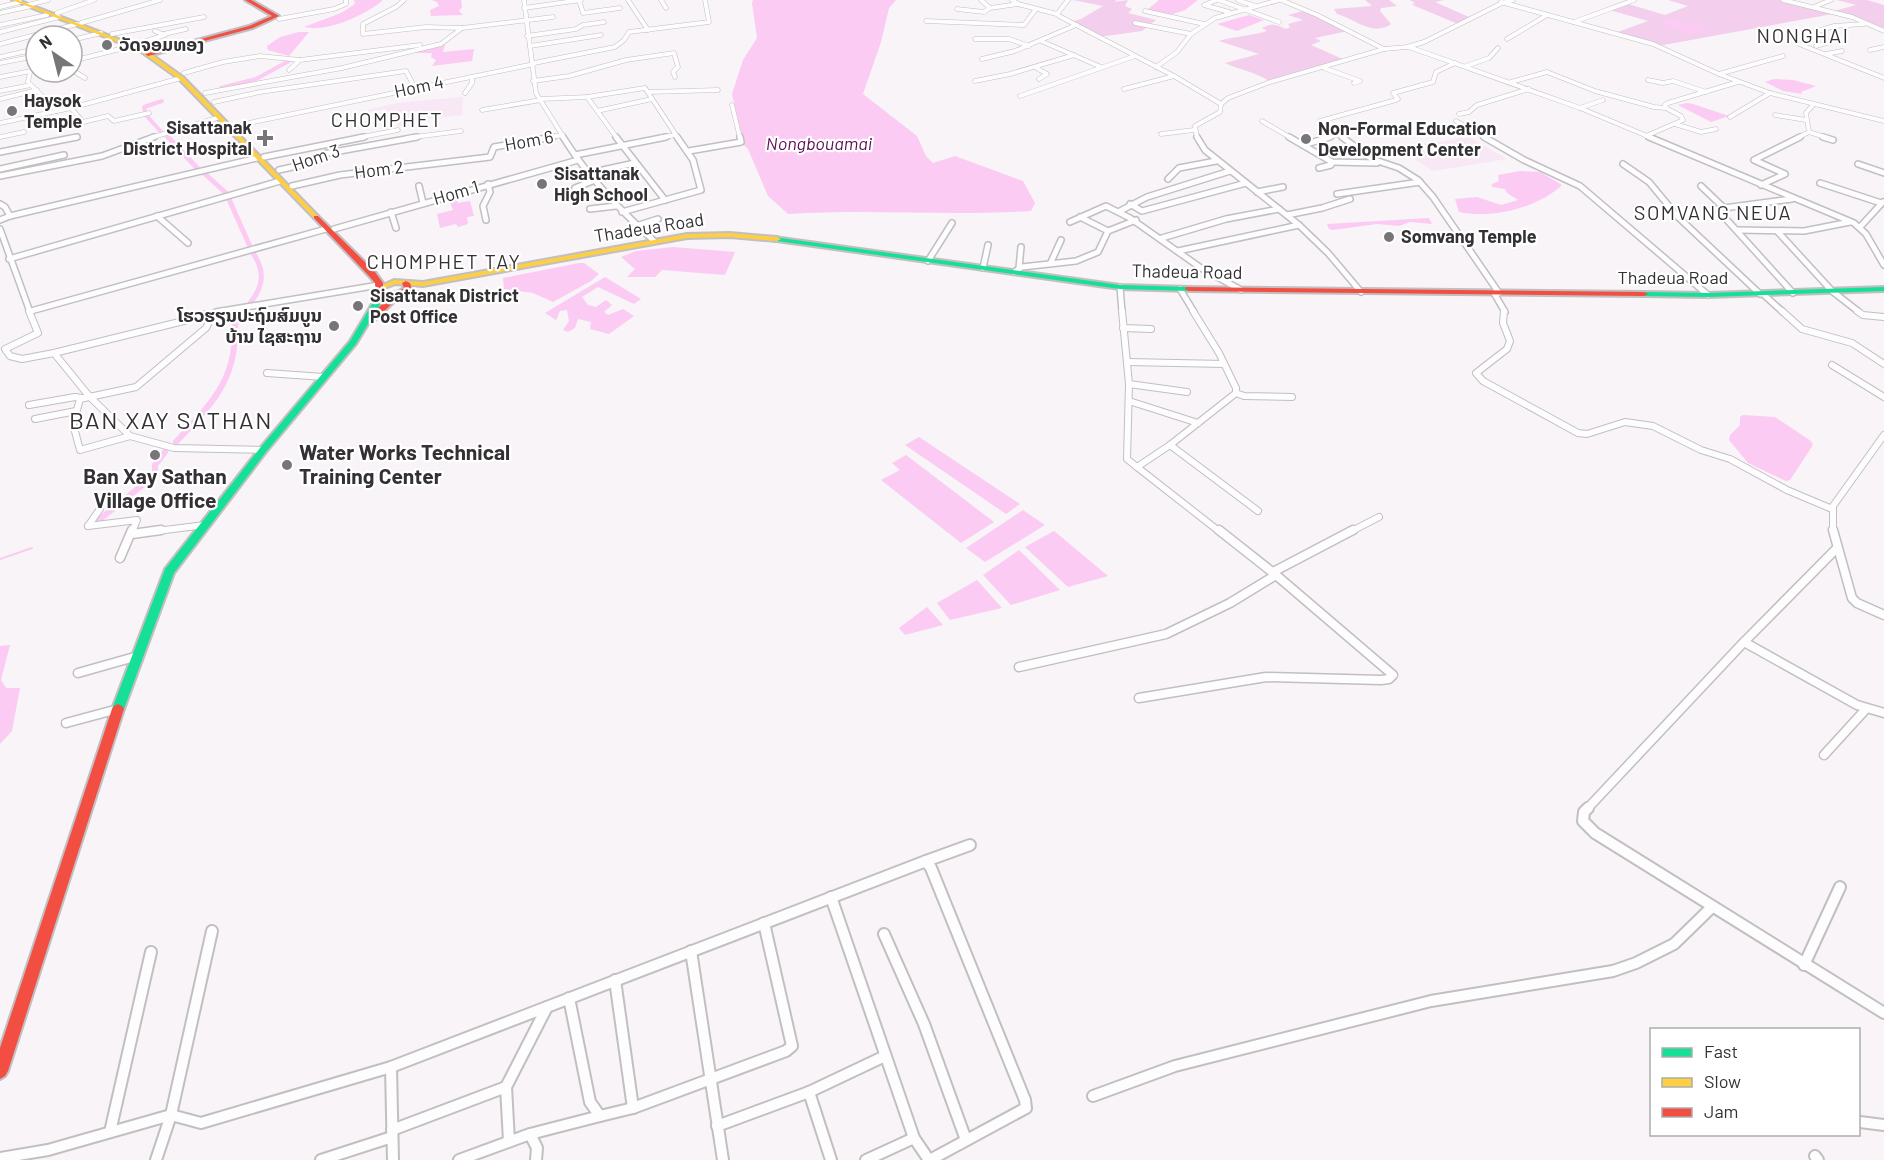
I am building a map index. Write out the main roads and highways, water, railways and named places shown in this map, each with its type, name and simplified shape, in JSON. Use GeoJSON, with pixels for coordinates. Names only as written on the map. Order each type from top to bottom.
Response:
{"type":"FeatureCollection","features":[{"type":"Feature","properties":{"kind":"main road"},"geometry":{"type":"LineString","coordinates":[[151,53],[274,19],[275,15],[247,0]]}},
{"type":"Feature","properties":{"kind":"main road"},"geometry":{"type":"LineString","coordinates":[[24,3],[79,24]]}},
{"type":"Feature","properties":{"kind":"main road"},"geometry":{"type":"LineString","coordinates":[[84,26],[134,45]]}},
{"type":"Feature","properties":{"kind":"main road"},"geometry":{"type":"LineString","coordinates":[[84,26],[112,34],[151,53],[214,102],[231,126],[372,274],[380,289],[366,324]]}},
{"type":"Feature","properties":{"kind":"main road"},"geometry":{"type":"LineString","coordinates":[[182,76],[217,117],[231,126]]}},
{"type":"Feature","properties":{"kind":"main road"},"geometry":{"type":"LineString","coordinates":[[279,176],[292,186],[330,229],[378,272],[401,288]]}},
{"type":"Feature","properties":{"kind":"main road","name":"Thadeua Road"},"geometry":{"type":"LineString","coordinates":[[401,288],[654,241],[696,236],[744,235],[928,261],[1016,270],[1120,287],[1708,296],[1884,289]]}},
{"type":"Feature","properties":{"kind":"main road"},"geometry":{"type":"LineString","coordinates":[[380,289],[401,288]]}},
{"type":"Feature","properties":{"kind":"main road"},"geometry":{"type":"LineString","coordinates":[[0,1071],[118,709],[169,572],[263,450],[366,324],[401,288]]}},
{"type":"Feature","properties":{"kind":"water"},"geometry":{"type":"Polygon","coordinates":[[[354,0],[383,0],[356,17],[334,25],[304,27],[341,13],[355,4],[354,0]]]}},
{"type":"Feature","properties":{"kind":"water"},"geometry":{"type":"Polygon","coordinates":[[[432,0],[461,0],[462,7],[459,11],[463,15],[431,16],[430,10],[439,6],[432,0]]]}},
{"type":"Feature","properties":{"kind":"water","name":"Nongbouamai"},"geometry":{"type":"Polygon","coordinates":[[[753,0],[896,0],[889,8],[881,42],[863,94],[917,136],[926,156],[933,163],[955,156],[1023,181],[1035,203],[1031,211],[788,214],[768,196],[748,149],[743,144],[732,94],[743,60],[757,38],[753,0]]]}},
{"type":"Feature","properties":{"kind":"water"},"geometry":{"type":"Polygon","coordinates":[[[1159,0],[1198,0],[1185,10],[1170,15],[1147,10],[1159,0]]]}},
{"type":"Feature","properties":{"kind":"water"},"geometry":{"type":"Polygon","coordinates":[[[1249,15],[1264,20],[1237,31],[1217,24],[1249,15]]]}},
{"type":"Feature","properties":{"kind":"water"},"geometry":{"type":"Polygon","coordinates":[[[1671,18],[1711,29],[1708,33],[1686,33],[1659,23],[1671,18]]]}},
{"type":"Feature","properties":{"kind":"water"},"geometry":{"type":"Polygon","coordinates":[[[309,32],[289,56],[268,50],[267,46],[280,37],[309,32]]]}},
{"type":"Feature","properties":{"kind":"water"},"geometry":{"type":"Polygon","coordinates":[[[445,45],[443,52],[474,49],[472,61],[432,66],[436,60],[431,57],[432,53],[410,53],[445,45]]]}},
{"type":"Feature","properties":{"kind":"water"},"geometry":{"type":"Polygon","coordinates":[[[1774,79],[1793,80],[1816,86],[1801,92],[1802,94],[1783,91],[1765,82],[1774,79]]]}},
{"type":"Feature","properties":{"kind":"water"},"geometry":{"type":"Polygon","coordinates":[[[1687,103],[1729,116],[1711,122],[1678,105],[1687,103]]]}},
{"type":"Feature","properties":{"kind":"water"},"geometry":{"type":"Polygon","coordinates":[[[1520,171],[1540,172],[1562,185],[1540,200],[1514,210],[1485,214],[1459,212],[1455,199],[1477,197],[1501,205],[1518,200],[1505,189],[1492,187],[1492,184],[1499,181],[1498,175],[1520,171]]]}},
{"type":"Feature","properties":{"kind":"water"},"geometry":{"type":"Polygon","coordinates":[[[455,196],[458,203],[470,201],[474,216],[467,217],[468,224],[440,228],[437,214],[453,210],[448,197],[455,196]]]}},
{"type":"Feature","properties":{"kind":"water"},"geometry":{"type":"Polygon","coordinates":[[[1429,218],[1432,224],[1410,222],[1399,226],[1377,224],[1333,230],[1329,229],[1327,224],[1429,218]]]}},
{"type":"Feature","properties":{"kind":"water"},"geometry":{"type":"Polygon","coordinates":[[[673,247],[735,252],[725,275],[662,270],[655,277],[627,277],[635,269],[621,257],[636,251],[673,247]]]}},
{"type":"Feature","properties":{"kind":"water"},"geometry":{"type":"Polygon","coordinates":[[[584,263],[599,274],[591,281],[553,302],[533,293],[504,289],[503,278],[584,263]]]}},
{"type":"Feature","properties":{"kind":"water"},"geometry":{"type":"Polygon","coordinates":[[[605,277],[641,299],[634,304],[598,287],[582,297],[588,305],[596,307],[606,300],[612,305],[604,312],[608,315],[623,309],[634,316],[609,334],[590,329],[591,322],[578,319],[575,328],[568,332],[563,330],[569,321],[567,310],[560,311],[556,320],[545,313],[605,277]]]}},
{"type":"Feature","properties":{"kind":"water"},"geometry":{"type":"Polygon","coordinates":[[[1743,415],[1775,417],[1811,441],[1813,445],[1790,480],[1786,481],[1748,463],[1729,440],[1730,435],[1740,425],[1740,417],[1743,415]]]}},
{"type":"Feature","properties":{"kind":"water"},"geometry":{"type":"Polygon","coordinates":[[[919,437],[1020,504],[1006,514],[905,445],[919,437]]]}},
{"type":"Feature","properties":{"kind":"water"},"geometry":{"type":"Polygon","coordinates":[[[906,455],[994,522],[961,543],[881,480],[900,470],[892,463],[906,455]]]}},
{"type":"Feature","properties":{"kind":"water"},"geometry":{"type":"Polygon","coordinates":[[[1023,510],[1045,525],[985,562],[966,548],[1023,510]]]}},
{"type":"Feature","properties":{"kind":"water"},"geometry":{"type":"Polygon","coordinates":[[[1054,531],[1108,576],[1068,587],[1025,547],[1054,531]]]}},
{"type":"Feature","properties":{"kind":"water"},"geometry":{"type":"Polygon","coordinates":[[[1019,550],[1060,590],[1011,605],[983,575],[1019,550]]]}},
{"type":"Feature","properties":{"kind":"water"},"geometry":{"type":"Polygon","coordinates":[[[977,580],[1002,608],[950,620],[937,603],[977,580]]]}},
{"type":"Feature","properties":{"kind":"water"},"geometry":{"type":"Polygon","coordinates":[[[927,607],[943,625],[905,635],[899,628],[927,607]]]}},
{"type":"Feature","properties":{"kind":"water"},"geometry":{"type":"Polygon","coordinates":[[[10,645],[1,680],[6,688],[20,688],[12,731],[0,744],[0,646],[10,645]]]}},
{"type":"Feature","properties":{"kind":"waterway"},"geometry":{"type":"LineString","coordinates":[[221,88],[256,79],[289,61]]}},
{"type":"Feature","properties":{"kind":"waterway"},"geometry":{"type":"LineString","coordinates":[[145,112],[144,107],[162,101]]}},
{"type":"Feature","properties":{"kind":"waterway"},"geometry":{"type":"LineString","coordinates":[[146,115],[162,133]]}},
{"type":"Feature","properties":{"kind":"waterway"},"geometry":{"type":"LineString","coordinates":[[168,137],[199,170]]}},
{"type":"Feature","properties":{"kind":"waterway"},"geometry":{"type":"LineString","coordinates":[[203,172],[227,194]]}},
{"type":"Feature","properties":{"kind":"waterway"},"geometry":{"type":"LineString","coordinates":[[228,197],[252,251]]}},
{"type":"Feature","properties":{"kind":"waterway"},"geometry":{"type":"LineString","coordinates":[[250,303],[258,291],[261,278],[260,266],[253,253]]}},
{"type":"Feature","properties":{"kind":"waterway"},"geometry":{"type":"LineString","coordinates":[[243,312],[246,308]]}},
{"type":"Feature","properties":{"kind":"waterway"},"geometry":{"type":"LineString","coordinates":[[176,442],[212,401],[220,388],[232,359],[235,321],[244,311]]}},
{"type":"Feature","properties":{"kind":"waterway"},"geometry":{"type":"LineString","coordinates":[[99,520],[155,475],[155,465],[165,452]]}},
{"type":"Feature","properties":{"kind":"waterway"},"geometry":{"type":"LineString","coordinates":[[0,559],[32,548]]}},
{"type":"Feature","properties":{"kind":"place","name":"ວັດຈອມທອງ"},"geometry":{"type":"Point","coordinates":[107,45]}},
{"type":"Feature","properties":{"kind":"place","name":"Haysok Temple"},"geometry":{"type":"Point","coordinates":[12,111]}},
{"type":"Feature","properties":{"kind":"place","name":"Sisattanak District Hospital"},"geometry":{"type":"Point","coordinates":[265,138]}},
{"type":"Feature","properties":{"kind":"place","name":"Non-Formal Education Development Center"},"geometry":{"type":"Point","coordinates":[1306,139]}},
{"type":"Feature","properties":{"kind":"place","name":"Sisattanak High School"},"geometry":{"type":"Point","coordinates":[542,184]}},
{"type":"Feature","properties":{"kind":"place","name":"Somvang Temple"},"geometry":{"type":"Point","coordinates":[1389,237]}},
{"type":"Feature","properties":{"kind":"place","name":"Sisattanak District Post Office"},"geometry":{"type":"Point","coordinates":[358,306]}},
{"type":"Feature","properties":{"kind":"place","name":"ໂຮວຮຽນປະຖົມສົມບູນ ບ້ານ ໄຊສະຖານ"},"geometry":{"type":"Point","coordinates":[334,326]}},
{"type":"Feature","properties":{"kind":"place","name":"Ban Xay Sathan Village Office"},"geometry":{"type":"Point","coordinates":[155,455]}},
{"type":"Feature","properties":{"kind":"place","name":"Water Works Technical Training Center"},"geometry":{"type":"Point","coordinates":[287,465]}},
{"type":"Feature","properties":{"kind":"district","name":"NONGHAI"},"geometry":{"type":"Point","coordinates":[1803,36]}},
{"type":"Feature","properties":{"kind":"district","name":"CHOMPHET"},"geometry":{"type":"Point","coordinates":[387,120]}},
{"type":"Feature","properties":{"kind":"district","name":"SOMVANG NEUA"},"geometry":{"type":"Point","coordinates":[1713,213]}},
{"type":"Feature","properties":{"kind":"district","name":"CHOMPHET TAY"},"geometry":{"type":"Point","coordinates":[444,262]}},
{"type":"Feature","properties":{"kind":"district","name":"BAN XAY SATHAN"},"geometry":{"type":"Point","coordinates":[171,421]}}]}
